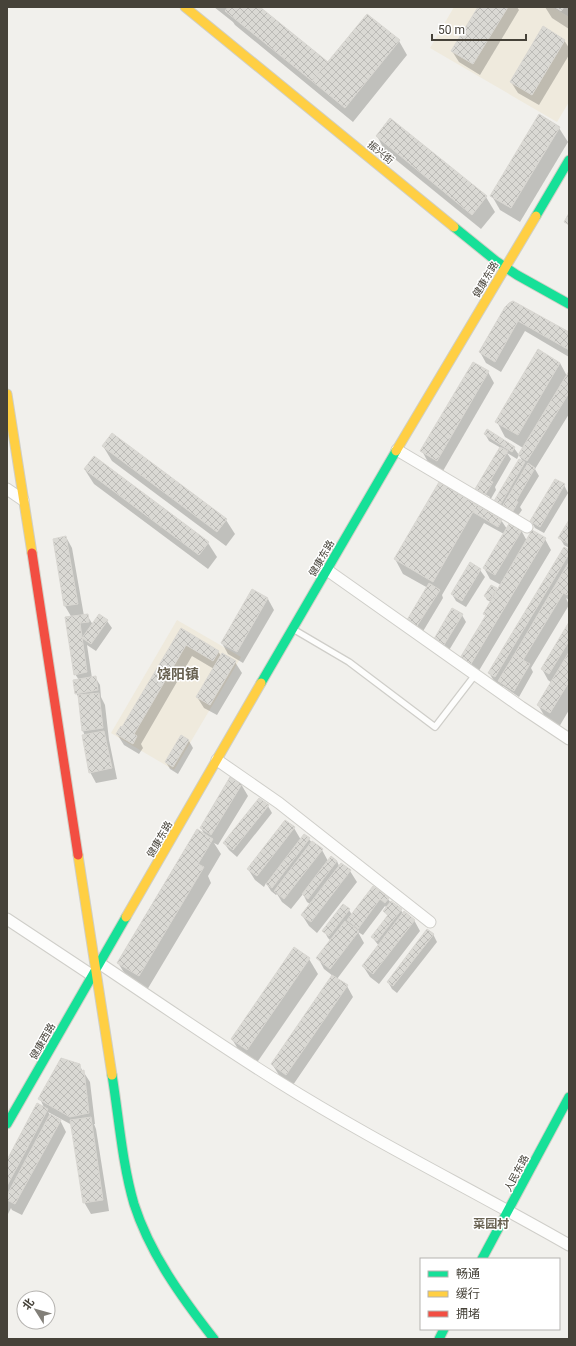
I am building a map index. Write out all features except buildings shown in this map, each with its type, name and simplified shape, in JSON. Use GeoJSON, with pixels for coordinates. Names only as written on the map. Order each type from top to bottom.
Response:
{"type":"FeatureCollection","features":[{"type":"Feature","properties":{"kind":"street","name":"振兴街"},"geometry":{"type":"LineString","coordinates":[[186,7],[505,267],[569,304]]}},
{"type":"Feature","properties":{"kind":"street","name":"健康东路"},"geometry":{"type":"LineString","coordinates":[[96,970],[293,628],[569,160]]}},
{"type":"Feature","properties":{"kind":"street"},"geometry":{"type":"LineString","coordinates":[[7,394],[119,1120],[124,1161],[138,1214],[149,1241],[169,1277],[214,1339]]}},
{"type":"Feature","properties":{"kind":"street"},"geometry":{"type":"LineString","coordinates":[[397,450],[527,527]]}},
{"type":"Feature","properties":{"kind":"street"},"geometry":{"type":"LineString","coordinates":[[7,489],[23,500]]}},
{"type":"Feature","properties":{"kind":"street"},"geometry":{"type":"LineString","coordinates":[[327,570],[520,707],[569,739]]}},
{"type":"Feature","properties":{"kind":"street"},"geometry":{"type":"LineString","coordinates":[[217,760],[279,803],[430,922]]}},
{"type":"Feature","properties":{"kind":"street"},"geometry":{"type":"LineString","coordinates":[[7,919],[96,970],[279,1082],[414,1161],[508,1210],[569,1245]]}},
{"type":"Feature","properties":{"kind":"street","name":"健康西路"},"geometry":{"type":"LineString","coordinates":[[7,1124],[96,970]]}},
{"type":"Feature","properties":{"kind":"street","name":"人民东路"},"geometry":{"type":"LineString","coordinates":[[483,1258],[569,1096]]}},
{"type":"Feature","properties":{"kind":"street"},"geometry":{"type":"LineString","coordinates":[[438,1339],[443,1330]]}},
{"type":"Feature","properties":{"kind":"lane"},"geometry":{"type":"LineString","coordinates":[[293,628],[349,662],[435,727],[475,675]]}},
{"type":"Feature","properties":{"kind":"shaded area"},"geometry":{"type":"Polygon","coordinates":[[[454,7],[552,7],[569,17],[569,102],[557,122],[430,48],[454,7]]]}},
{"type":"Feature","properties":{"kind":"shaded area"},"geometry":{"type":"Polygon","coordinates":[[[552,7],[569,7],[569,17],[552,7]]]}},
{"type":"Feature","properties":{"kind":"shaded area"},"geometry":{"type":"Polygon","coordinates":[[[177,620],[241,657],[174,770],[111,733],[177,620]]]}},
{"type":"Feature","properties":{"kind":"traffic: fast"},"geometry":{"type":"LineString","coordinates":[[536,216],[569,160]]}},
{"type":"Feature","properties":{"kind":"traffic: fast"},"geometry":{"type":"LineString","coordinates":[[454,227],[496,261],[517,275],[569,304]]}},
{"type":"Feature","properties":{"kind":"traffic: fast"},"geometry":{"type":"LineString","coordinates":[[261,683],[396,451]]}},
{"type":"Feature","properties":{"kind":"traffic: fast"},"geometry":{"type":"LineString","coordinates":[[7,1124],[126,917]]}},
{"type":"Feature","properties":{"kind":"traffic: fast"},"geometry":{"type":"LineString","coordinates":[[112,1075],[126,1173],[134,1204],[149,1240],[168,1275],[190,1308],[214,1339]]}},
{"type":"Feature","properties":{"kind":"traffic: fast"},"geometry":{"type":"LineString","coordinates":[[483,1258],[569,1097]]}},
{"type":"Feature","properties":{"kind":"traffic: fast"},"geometry":{"type":"LineString","coordinates":[[439,1339],[444,1330]]}},
{"type":"Feature","properties":{"kind":"traffic: slow"},"geometry":{"type":"LineString","coordinates":[[185,7],[454,227]]}},
{"type":"Feature","properties":{"kind":"traffic: slow"},"geometry":{"type":"LineString","coordinates":[[396,451],[536,216]]}},
{"type":"Feature","properties":{"kind":"traffic: slow"},"geometry":{"type":"LineString","coordinates":[[7,394],[32,553]]}},
{"type":"Feature","properties":{"kind":"traffic: slow"},"geometry":{"type":"LineString","coordinates":[[126,917],[261,683]]}},
{"type":"Feature","properties":{"kind":"traffic: slow"},"geometry":{"type":"LineString","coordinates":[[78,855],[112,1075]]}},
{"type":"Feature","properties":{"kind":"traffic: jam"},"geometry":{"type":"LineString","coordinates":[[32,553],[78,855]]}},
{"type":"Feature","properties":{"kind":"district","name":"饶阳镇"},"geometry":{"type":"Point","coordinates":[178,674]}},
{"type":"Feature","properties":{"kind":"district","name":"菜园村"},"geometry":{"type":"Point","coordinates":[491,1224]}}]}
